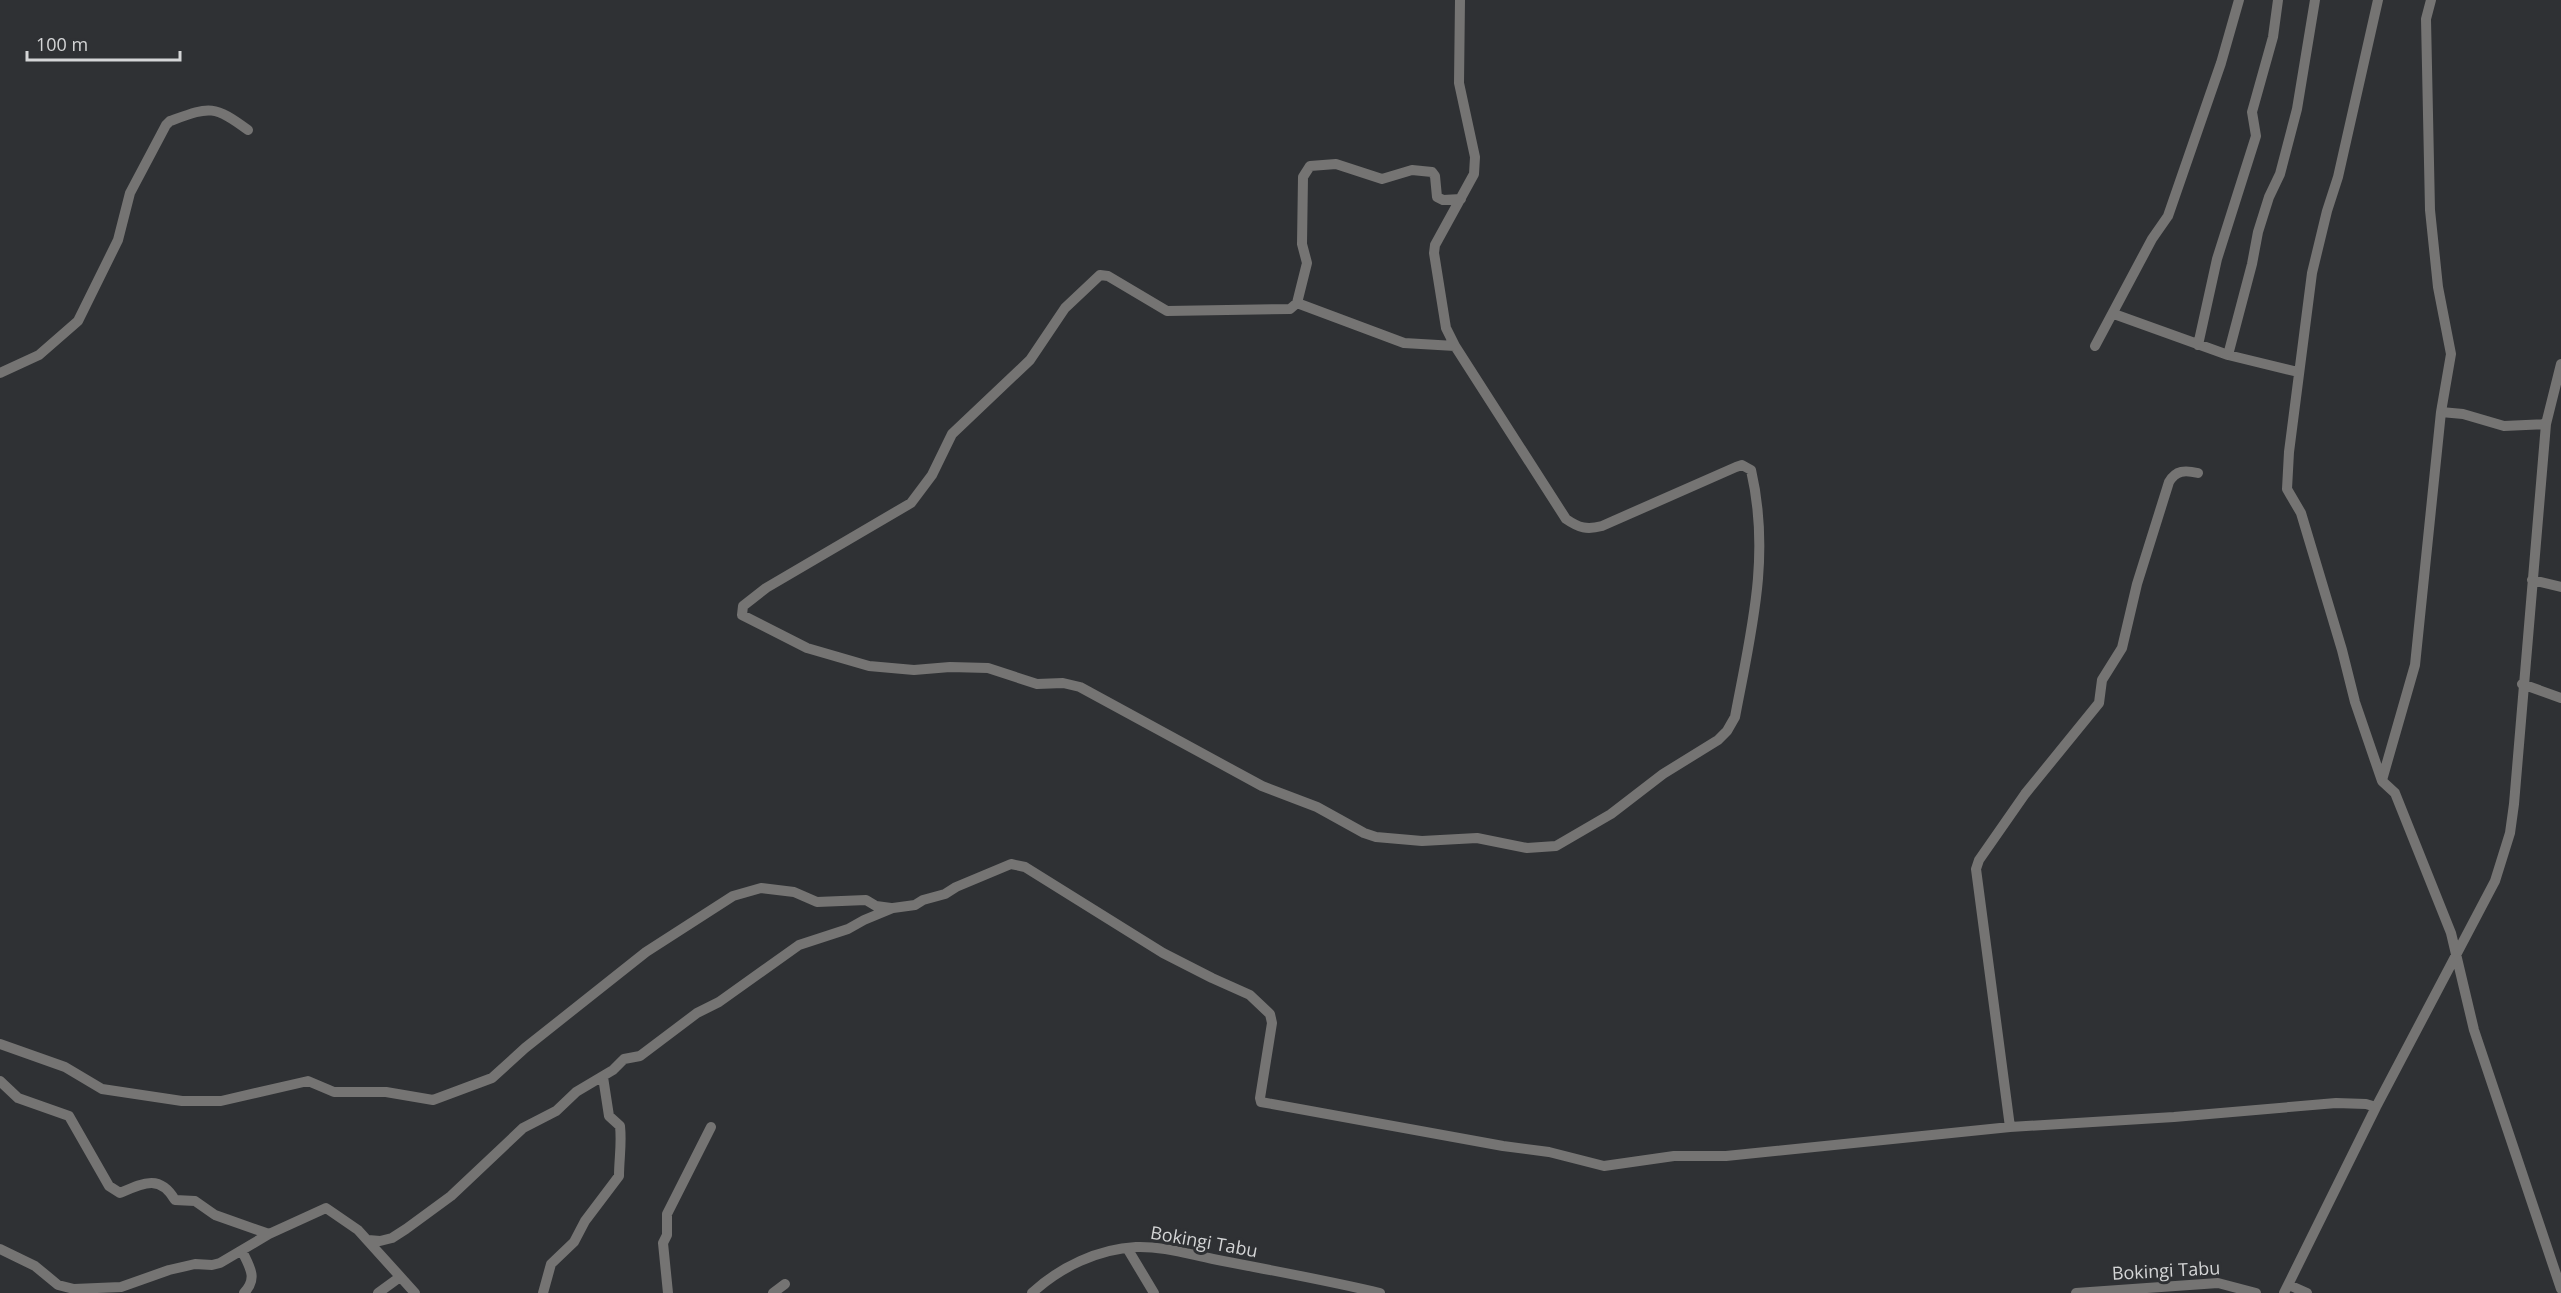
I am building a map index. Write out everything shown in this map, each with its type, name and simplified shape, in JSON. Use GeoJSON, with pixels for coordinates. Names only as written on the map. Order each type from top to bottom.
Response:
{"type":"FeatureCollection","features":[{"type":"Feature","properties":{"kind":"street"},"geometry":{"type":"LineString","coordinates":[[1460,0],[1459,83],[1475,157],[1473,176],[1461,199],[1439,238],[1434,253],[1446,328],[1455,346],[1566,519],[1578,528],[1589,529],[1602,526],[1742,465],[1752,470],[1757,495],[1760,536],[1758,595],[1732,725],[1718,740],[1664,774],[1611,814],[1556,846],[1527,848],[1477,838],[1422,841],[1376,837],[1364,833],[1317,807],[1262,786],[1080,687],[1062,683],[1036,684],[988,668],[950,667],[917,670],[872,667],[807,648],[742,615],[743,606],[763,590],[911,503],[932,475],[952,434],[1030,360],[1065,308],[1100,275],[1108,276],[1167,311],[1290,309],[1297,303],[1307,263],[1302,244],[1303,177],[1310,166],[1336,164],[1382,179],[1412,170],[1432,172],[1435,176],[1437,197],[1443,200],[1461,199]]}},
{"type":"Feature","properties":{"kind":"street"},"geometry":{"type":"LineString","coordinates":[[2095,346],[2152,239],[2168,216],[2222,63],[2239,0]]}},
{"type":"Feature","properties":{"kind":"street"},"geometry":{"type":"LineString","coordinates":[[2198,345],[2217,259],[2256,136],[2252,112],[2273,37],[2278,0]]}},
{"type":"Feature","properties":{"kind":"street"},"geometry":{"type":"LineString","coordinates":[[2228,355],[2258,232],[2269,197],[2280,174],[2297,109],[2315,0]]}},
{"type":"Feature","properties":{"kind":"street"},"geometry":{"type":"LineString","coordinates":[[2378,0],[2338,177],[2312,273],[2298,372],[2287,489],[2301,513],[2355,702],[2382,780],[2395,793],[2441,908],[2457,955],[2474,1030],[2561,1290]]}},
{"type":"Feature","properties":{"kind":"street"},"geometry":{"type":"LineString","coordinates":[[2382,780],[2415,665],[2442,412],[2451,354],[2438,287],[2430,210],[2427,19],[2430,0]]}},
{"type":"Feature","properties":{"kind":"street"},"geometry":{"type":"LineString","coordinates":[[0,373],[39,355],[75,325],[118,240],[129,196],[170,121],[208,109],[225,113],[248,130]]}},
{"type":"Feature","properties":{"kind":"street"},"geometry":{"type":"LineString","coordinates":[[1297,303],[1404,343],[1455,346]]}},
{"type":"Feature","properties":{"kind":"street"},"geometry":{"type":"LineString","coordinates":[[2114,314],[2228,355],[2298,372]]}},
{"type":"Feature","properties":{"kind":"street"},"geometry":{"type":"LineString","coordinates":[[2307,1293],[2286,1289],[2376,1107],[2495,881],[2510,833],[2546,424],[2556,406],[2561,366]]}},
{"type":"Feature","properties":{"kind":"street"},"geometry":{"type":"LineString","coordinates":[[2442,412],[2463,414],[2504,426],[2546,424]]}},
{"type":"Feature","properties":{"kind":"street"},"geometry":{"type":"LineString","coordinates":[[2010,1127],[1976,869],[1979,860],[2025,794],[2099,703],[2102,680],[2122,648],[2137,584],[2169,482],[2172,476],[2184,471],[2198,473]]}},
{"type":"Feature","properties":{"kind":"street"},"geometry":{"type":"LineString","coordinates":[[2532,580],[2561,587]]}},
{"type":"Feature","properties":{"kind":"street"},"geometry":{"type":"LineString","coordinates":[[2522,684],[2561,698]]}},
{"type":"Feature","properties":{"kind":"street"},"geometry":{"type":"LineString","coordinates":[[368,1240],[380,1241],[392,1238],[425,1216],[452,1196],[523,1128],[551,1114],[576,1092],[603,1077],[624,1059],[640,1056],[697,1013],[722,1000],[799,945],[848,929],[893,908],[915,904],[947,893],[1011,864],[1025,867],[1163,953],[1250,995],[1266,1009],[1272,1023],[1260,1098],[1266,1104],[1549,1152],[1604,1166],[1674,1156],[1726,1156],[2010,1127],[2174,1117],[2336,1103],[2366,1104],[2376,1107]]}},
{"type":"Feature","properties":{"kind":"street"},"geometry":{"type":"LineString","coordinates":[[0,1044],[65,1066],[102,1089],[182,1101],[221,1101],[308,1081],[337,1093],[386,1092],[433,1100],[492,1078],[525,1048],[646,952],[734,896],[761,888],[794,892],[817,902],[866,900],[876,906],[893,908]]}},
{"type":"Feature","properties":{"kind":"street"},"geometry":{"type":"LineString","coordinates":[[543,1293],[551,1264],[573,1243],[584,1222],[619,1176],[618,1164],[622,1146],[620,1126],[609,1116],[603,1077]]}},
{"type":"Feature","properties":{"kind":"street"},"geometry":{"type":"LineString","coordinates":[[0,1081],[18,1098],[69,1116],[109,1186],[116,1192],[120,1193],[144,1183],[159,1183],[170,1191],[175,1200],[195,1201],[215,1215],[269,1234]]}},
{"type":"Feature","properties":{"kind":"street"},"geometry":{"type":"LineString","coordinates":[[668,1293],[663,1245],[668,1234],[667,1214],[711,1127]]}},
{"type":"Feature","properties":{"kind":"street"},"geometry":{"type":"LineString","coordinates":[[0,1249],[35,1266],[58,1285],[74,1289],[121,1287],[169,1270],[195,1264],[212,1265],[242,1251],[269,1234],[326,1208],[368,1240],[415,1293]]}},
{"type":"Feature","properties":{"kind":"street"},"geometry":{"type":"LineString","coordinates":[[1127,1248],[1154,1293]]}},
{"type":"Feature","properties":{"kind":"street","name":"Bokingi Tabu"},"geometry":{"type":"LineString","coordinates":[[1032,1293],[1069,1266],[1082,1260],[1127,1248],[1156,1248],[1380,1293]]}},
{"type":"Feature","properties":{"kind":"street"},"geometry":{"type":"LineString","coordinates":[[242,1251],[254,1276],[244,1293]]}},
{"type":"Feature","properties":{"kind":"street"},"geometry":{"type":"LineString","coordinates":[[378,1293],[400,1277]]}},
{"type":"Feature","properties":{"kind":"street","name":"Bokingi Tabu"},"geometry":{"type":"LineString","coordinates":[[2076,1293],[2218,1283],[2256,1293]]}},
{"type":"Feature","properties":{"kind":"street"},"geometry":{"type":"LineString","coordinates":[[773,1293],[784,1284]]}}]}
